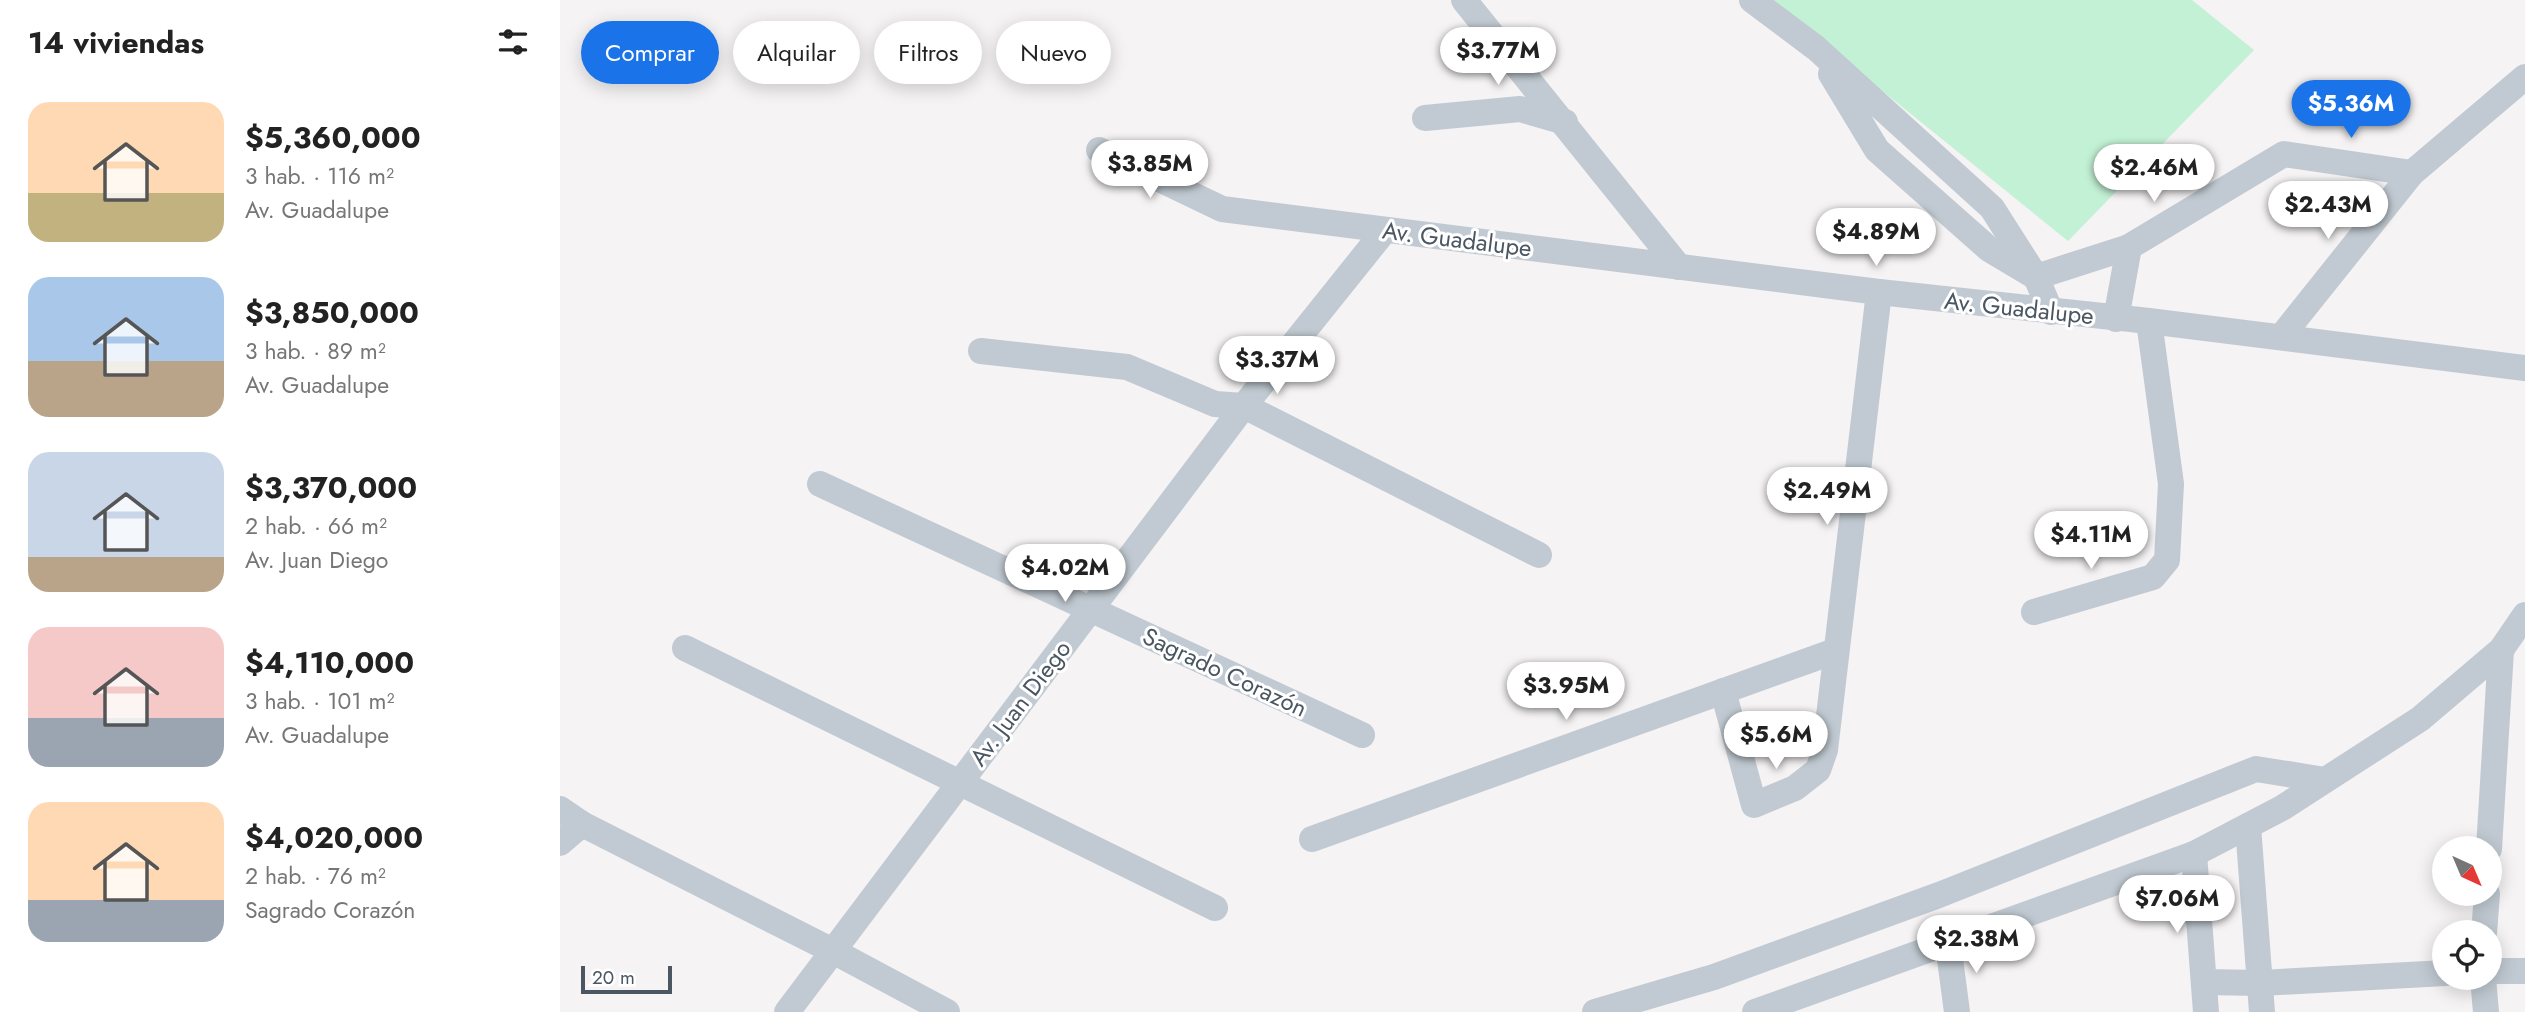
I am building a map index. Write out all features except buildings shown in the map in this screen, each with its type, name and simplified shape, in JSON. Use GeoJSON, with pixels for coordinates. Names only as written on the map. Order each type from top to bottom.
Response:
{"type":"FeatureCollection","features":[{"type":"Feature","properties":{"kind":"street"},"geometry":{"type":"LineString","coordinates":[[1464,0],[1565,122],[1679,267]]}},
{"type":"Feature","properties":{"kind":"street"},"geometry":{"type":"LineString","coordinates":[[1752,0],[1816,48],[1992,208],[2036,277],[2051,312]]}},
{"type":"Feature","properties":{"kind":"street"},"geometry":{"type":"LineString","coordinates":[[2281,337],[2412,173],[2525,76]]}},
{"type":"Feature","properties":{"kind":"street"},"geometry":{"type":"LineString","coordinates":[[1425,118],[1520,109],[1565,122]]}},
{"type":"Feature","properties":{"kind":"street","name":"Av. Guadalupe"},"geometry":{"type":"LineString","coordinates":[[1099,150],[1222,209],[1880,292],[2149,321],[2525,368]]}},
{"type":"Feature","properties":{"kind":"street"},"geometry":{"type":"LineString","coordinates":[[2036,277],[2129,247],[2284,154],[2412,173]]}},
{"type":"Feature","properties":{"kind":"street","name":"Av. Juan Diego"},"geometry":{"type":"LineString","coordinates":[[787,1012],[1244,405],[1385,230]]}},
{"type":"Feature","properties":{"kind":"street"},"geometry":{"type":"LineString","coordinates":[[2116,319],[2129,247]]}},
{"type":"Feature","properties":{"kind":"street"},"geometry":{"type":"LineString","coordinates":[[1723,691],[1754,805],[1795,788],[1818,771],[1825,750],[1880,292]]}},
{"type":"Feature","properties":{"kind":"street"},"geometry":{"type":"LineString","coordinates":[[2034,612],[2153,577],[2167,560],[2171,484],[2149,321]]}},
{"type":"Feature","properties":{"kind":"street"},"geometry":{"type":"LineString","coordinates":[[981,351],[1127,367],[1215,404],[1244,405],[1539,555]]}},
{"type":"Feature","properties":{"kind":"street","name":"Sagrado Corazón"},"geometry":{"type":"LineString","coordinates":[[820,484],[1363,735]]}},
{"type":"Feature","properties":{"kind":"street"},"geometry":{"type":"LineString","coordinates":[[1755,1012],[2194,853],[2248,826],[2420,719],[2501,650],[2525,615]]}},
{"type":"Feature","properties":{"kind":"street"},"geometry":{"type":"LineString","coordinates":[[685,648],[1215,908]]}},
{"type":"Feature","properties":{"kind":"street"},"geometry":{"type":"LineString","coordinates":[[2490,836],[2501,650]]}},
{"type":"Feature","properties":{"kind":"street"},"geometry":{"type":"LineString","coordinates":[[1312,839],[1835,651]]}},
{"type":"Feature","properties":{"kind":"street"},"geometry":{"type":"LineString","coordinates":[[1595,1012],[1714,977],[1938,895],[2256,769],[2325,780]]}},
{"type":"Feature","properties":{"kind":"street"},"geometry":{"type":"LineString","coordinates":[[560,843],[571,816],[947,1012]]}},
{"type":"Feature","properties":{"kind":"street"},"geometry":{"type":"LineString","coordinates":[[2248,826],[2262,1012]]}},
{"type":"Feature","properties":{"kind":"street"},"geometry":{"type":"LineString","coordinates":[[2194,853],[2206,1012]]}},
{"type":"Feature","properties":{"kind":"street"},"geometry":{"type":"LineString","coordinates":[[1948,944],[1957,1012]]}},
{"type":"Feature","properties":{"kind":"street"},"geometry":{"type":"LineString","coordinates":[[2502,971],[2525,971]]}},
{"type":"Feature","properties":{"kind":"street"},"geometry":{"type":"LineString","coordinates":[[2204,982],[2261,984],[2432,974]]}},
{"type":"Feature","properties":{"kind":"street"},"geometry":{"type":"LineString","coordinates":[[2484,990],[2486,1012]]}},
{"type":"Feature","properties":{"kind":"green space"},"geometry":{"type":"Polygon","coordinates":[[[1770,0],[2192,0],[2254,50],[2068,241],[1770,0]]]}}]}
